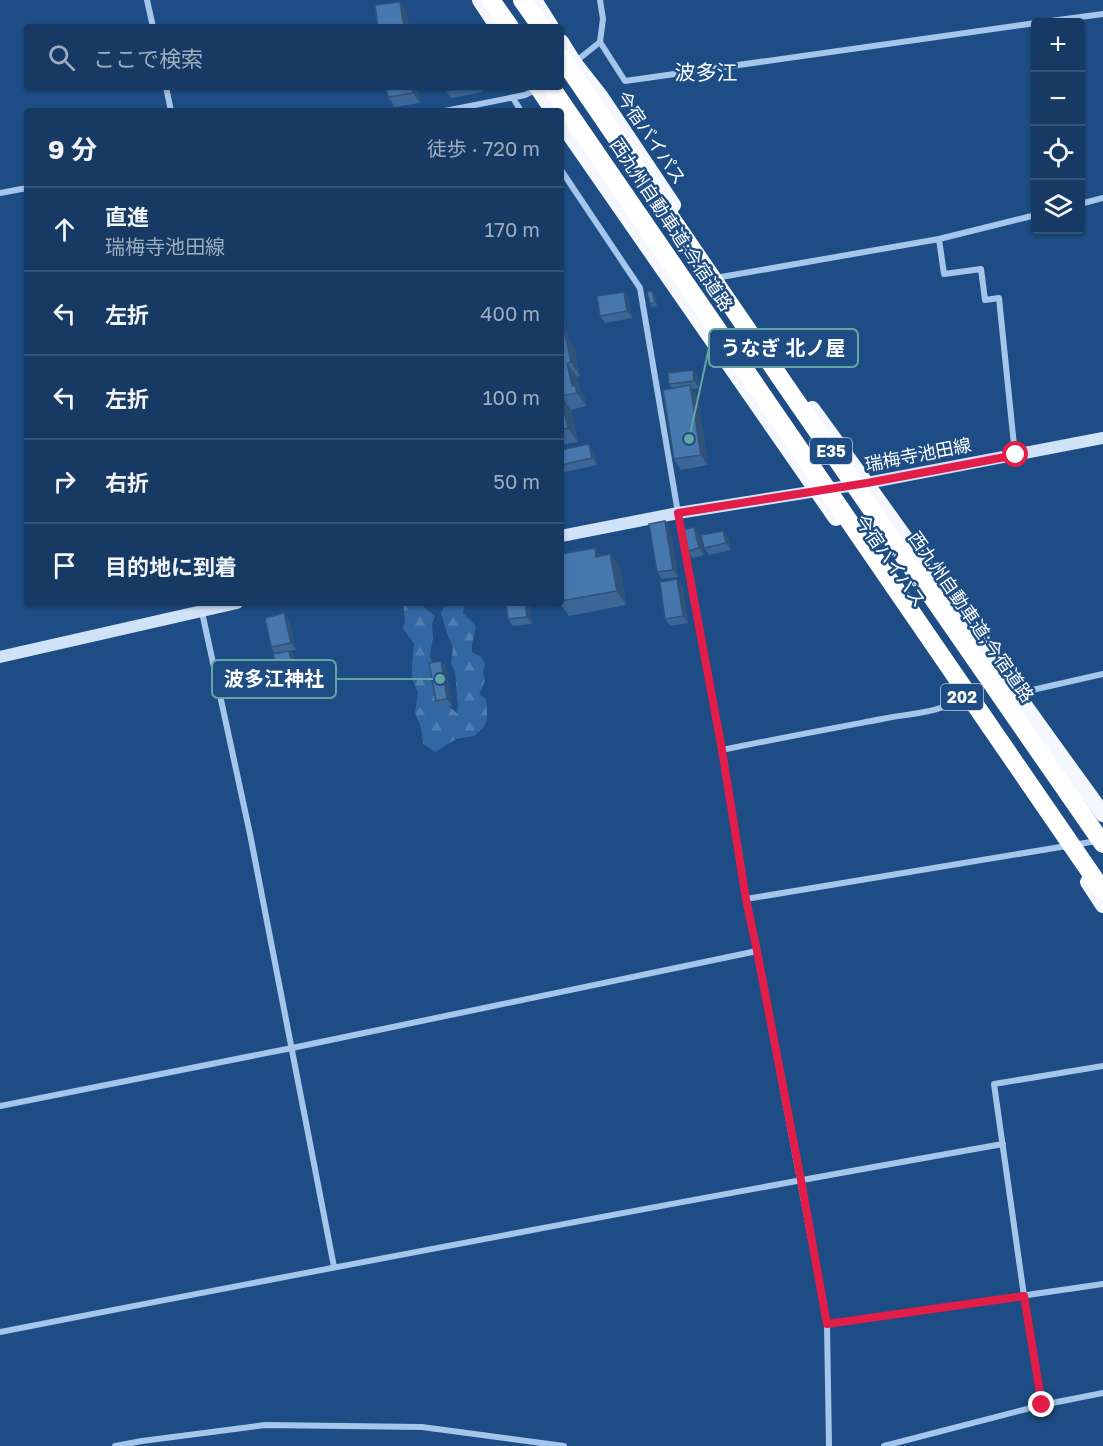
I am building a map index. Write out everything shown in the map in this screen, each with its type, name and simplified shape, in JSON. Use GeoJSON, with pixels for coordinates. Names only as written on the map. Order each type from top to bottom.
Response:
{"type":"FeatureCollection","features":[{"type":"Feature","properties":{"kind":"highway"},"geometry":{"type":"LineString","coordinates":[[480,0],[496,24]]}},
{"type":"Feature","properties":{"kind":"highway"},"geometry":{"type":"LineString","coordinates":[[490,0],[508,24]]}},
{"type":"Feature","properties":{"kind":"highway"},"geometry":{"type":"LineString","coordinates":[[522,0],[539,24]]}},
{"type":"Feature","properties":{"kind":"highway"},"geometry":{"type":"LineString","coordinates":[[534,0],[549,24]]}},
{"type":"Feature","properties":{"kind":"highway","name":"今宿バイパス"},"geometry":{"type":"LineString","coordinates":[[565,64],[600,96],[785,372],[1103,814]]}},
{"type":"Feature","properties":{"kind":"highway","name":"西九州自動車道;今宿道路"},"geometry":{"type":"LineString","coordinates":[[565,64],[1103,842]]}},
{"type":"Feature","properties":{"kind":"highway"},"geometry":{"type":"LineString","coordinates":[[543,90],[552,108]]}},
{"type":"Feature","properties":{"kind":"highway","name":"西九州自動車道;今宿道路"},"geometry":{"type":"LineString","coordinates":[[543,90],[556,108]]}},
{"type":"Feature","properties":{"kind":"highway","name":"西九州自動車道;今宿道路"},"geometry":{"type":"LineString","coordinates":[[564,119],[1103,891]]}},
{"type":"Feature","properties":{"kind":"highway","name":"今宿バイパス"},"geometry":{"type":"LineString","coordinates":[[564,126],[963,698],[1103,905]]}},
{"type":"Feature","properties":{"kind":"main road","name":"瑞梅寺池田線"},"geometry":{"type":"LineString","coordinates":[[564,535],[678,513],[867,483],[1103,438]]}},
{"type":"Feature","properties":{"kind":"main road"},"geometry":{"type":"LineString","coordinates":[[0,657],[225,606]]}},
{"type":"Feature","properties":{"kind":"street"},"geometry":{"type":"LineString","coordinates":[[147,0],[152,24]]}},
{"type":"Feature","properties":{"kind":"street"},"geometry":{"type":"LineString","coordinates":[[600,0],[603,19],[600,42],[625,81],[1031,25]]}},
{"type":"Feature","properties":{"kind":"street"},"geometry":{"type":"LineString","coordinates":[[1072,18],[1103,14]]}},
{"type":"Feature","properties":{"kind":"street"},"geometry":{"type":"LineString","coordinates":[[565,64],[600,42]]}},
{"type":"Feature","properties":{"kind":"street"},"geometry":{"type":"LineString","coordinates":[[167,90],[170,108]]}},
{"type":"Feature","properties":{"kind":"street"},"geometry":{"type":"LineString","coordinates":[[461,108],[513,98],[537,90]]}},
{"type":"Feature","properties":{"kind":"street"},"geometry":{"type":"LineString","coordinates":[[513,98],[519,108]]}},
{"type":"Feature","properties":{"kind":"street"},"geometry":{"type":"LineString","coordinates":[[564,174],[640,288],[678,513],[722,750],[746,899],[827,1324],[829,1446]]}},
{"type":"Feature","properties":{"kind":"street"},"geometry":{"type":"LineString","coordinates":[[0,193],[24,189]]}},
{"type":"Feature","properties":{"kind":"street"},"geometry":{"type":"LineString","coordinates":[[1085,203],[1103,198]]}},
{"type":"Feature","properties":{"kind":"street"},"geometry":{"type":"LineString","coordinates":[[721,277],[939,239],[1031,216]]}},
{"type":"Feature","properties":{"kind":"street"},"geometry":{"type":"LineString","coordinates":[[939,239],[944,274],[981,269],[985,300],[999,298],[1016,455]]}},
{"type":"Feature","properties":{"kind":"street"},"geometry":{"type":"LineString","coordinates":[[202,612],[250,834],[334,1267]]}},
{"type":"Feature","properties":{"kind":"street"},"geometry":{"type":"LineString","coordinates":[[1015,693],[1103,674]]}},
{"type":"Feature","properties":{"kind":"street"},"geometry":{"type":"LineString","coordinates":[[722,750],[937,710],[963,698]]}},
{"type":"Feature","properties":{"kind":"street"},"geometry":{"type":"LineString","coordinates":[[746,899],[1063,846],[1103,842]]}},
{"type":"Feature","properties":{"kind":"street"},"geometry":{"type":"LineString","coordinates":[[0,1106],[757,951]]}},
{"type":"Feature","properties":{"kind":"street"},"geometry":{"type":"LineString","coordinates":[[1042,1405],[994,1083],[1103,1066]]}},
{"type":"Feature","properties":{"kind":"street"},"geometry":{"type":"LineString","coordinates":[[0,1332],[334,1267],[1003,1144]]}},
{"type":"Feature","properties":{"kind":"street"},"geometry":{"type":"LineString","coordinates":[[827,1324],[1103,1284]]}},
{"type":"Feature","properties":{"kind":"street"},"geometry":{"type":"LineString","coordinates":[[884,1446],[1042,1405],[1103,1393]]}},
{"type":"Feature","properties":{"kind":"street"},"geometry":{"type":"LineString","coordinates":[[115,1446],[265,1425],[422,1427],[564,1446]]}},
{"type":"Feature","properties":{"kind":"green space"},"geometry":{"type":"Polygon","coordinates":[[[403,606],[424,606],[435,616],[432,624],[433,637],[430,656],[446,704],[457,713],[455,672],[451,663],[453,647],[441,613],[444,606],[464,606],[463,613],[476,626],[472,652],[481,657],[485,664],[483,673],[485,680],[479,694],[485,698],[487,703],[487,721],[474,736],[456,739],[435,752],[423,744],[421,727],[415,713],[418,692],[412,679],[414,643],[403,629],[405,620],[403,606]]]}},
{"type":"Feature","properties":{"kind":"building"},"geometry":{"type":"Polygon","coordinates":[[[400,2],[404,24],[378,24],[375,5],[400,2]]]}},
{"type":"Feature","properties":{"kind":"building"},"geometry":{"type":"Polygon","coordinates":[[[387,90],[412,90],[413,93],[388,97],[387,90]]]}},
{"type":"Feature","properties":{"kind":"building"},"geometry":{"type":"Polygon","coordinates":[[[652,291],[655,302],[650,304],[647,292],[652,291]]]}},
{"type":"Feature","properties":{"kind":"building"},"geometry":{"type":"Polygon","coordinates":[[[624,292],[627,311],[600,316],[597,296],[624,292]]]}},
{"type":"Feature","properties":{"kind":"building"},"geometry":{"type":"Polygon","coordinates":[[[564,333],[571,362],[567,363],[572,386],[575,385],[577,393],[564,395],[564,333]]]}},
{"type":"Feature","properties":{"kind":"building"},"geometry":{"type":"Polygon","coordinates":[[[693,370],[694,381],[669,384],[668,373],[693,370]]]}},
{"type":"Feature","properties":{"kind":"building"},"geometry":{"type":"Polygon","coordinates":[[[690,385],[701,455],[674,459],[663,390],[690,385]]]}},
{"type":"Feature","properties":{"kind":"building"},"geometry":{"type":"Polygon","coordinates":[[[564,410],[568,428],[564,429],[564,410]]]}},
{"type":"Feature","properties":{"kind":"building"},"geometry":{"type":"Polygon","coordinates":[[[589,444],[592,458],[564,464],[564,449],[589,444]]]}},
{"type":"Feature","properties":{"kind":"building"},"geometry":{"type":"Polygon","coordinates":[[[665,521],[673,570],[657,572],[649,524],[665,521]]]}},
{"type":"Feature","properties":{"kind":"building"},"geometry":{"type":"Polygon","coordinates":[[[694,527],[699,548],[688,551],[683,530],[694,527]]]}},
{"type":"Feature","properties":{"kind":"building"},"geometry":{"type":"Polygon","coordinates":[[[723,531],[726,543],[704,548],[701,535],[723,531]]]}},
{"type":"Feature","properties":{"kind":"building"},"geometry":{"type":"Polygon","coordinates":[[[595,548],[596,557],[610,554],[617,591],[564,600],[564,553],[595,548]]]}},
{"type":"Feature","properties":{"kind":"building"},"geometry":{"type":"Polygon","coordinates":[[[677,579],[683,616],[665,619],[660,582],[677,579]]]}},
{"type":"Feature","properties":{"kind":"building"},"geometry":{"type":"Polygon","coordinates":[[[506,606],[525,606],[527,617],[508,619],[506,606]]]}},
{"type":"Feature","properties":{"kind":"building"},"geometry":{"type":"Polygon","coordinates":[[[284,613],[291,643],[271,647],[265,618],[284,613]]]}},
{"type":"Feature","properties":{"kind":"building"},"geometry":{"type":"Polygon","coordinates":[[[289,651],[295,675],[279,679],[273,654],[289,651]]]}},
{"type":"Feature","properties":{"kind":"building"},"geometry":{"type":"Polygon","coordinates":[[[441,661],[447,699],[436,701],[429,663],[441,661]]]}},
{"type":"Feature","properties":{"kind":"place","name":"うなぎ 北ノ屋"},"geometry":{"type":"Point","coordinates":[689,439]}},
{"type":"Feature","properties":{"kind":"place","name":"波多江神社"},"geometry":{"type":"Point","coordinates":[440,679]}},
{"type":"Feature","properties":{"kind":"district","name":"波多江"},"geometry":{"type":"Point","coordinates":[706,73]}},
{"type":"Feature","properties":{"kind":"route"},"geometry":{"type":"LineString","coordinates":[[1016,455],[867,483],[678,513],[722,750],[746,899],[827,1324],[1024,1296],[1042,1405]]}}]}
